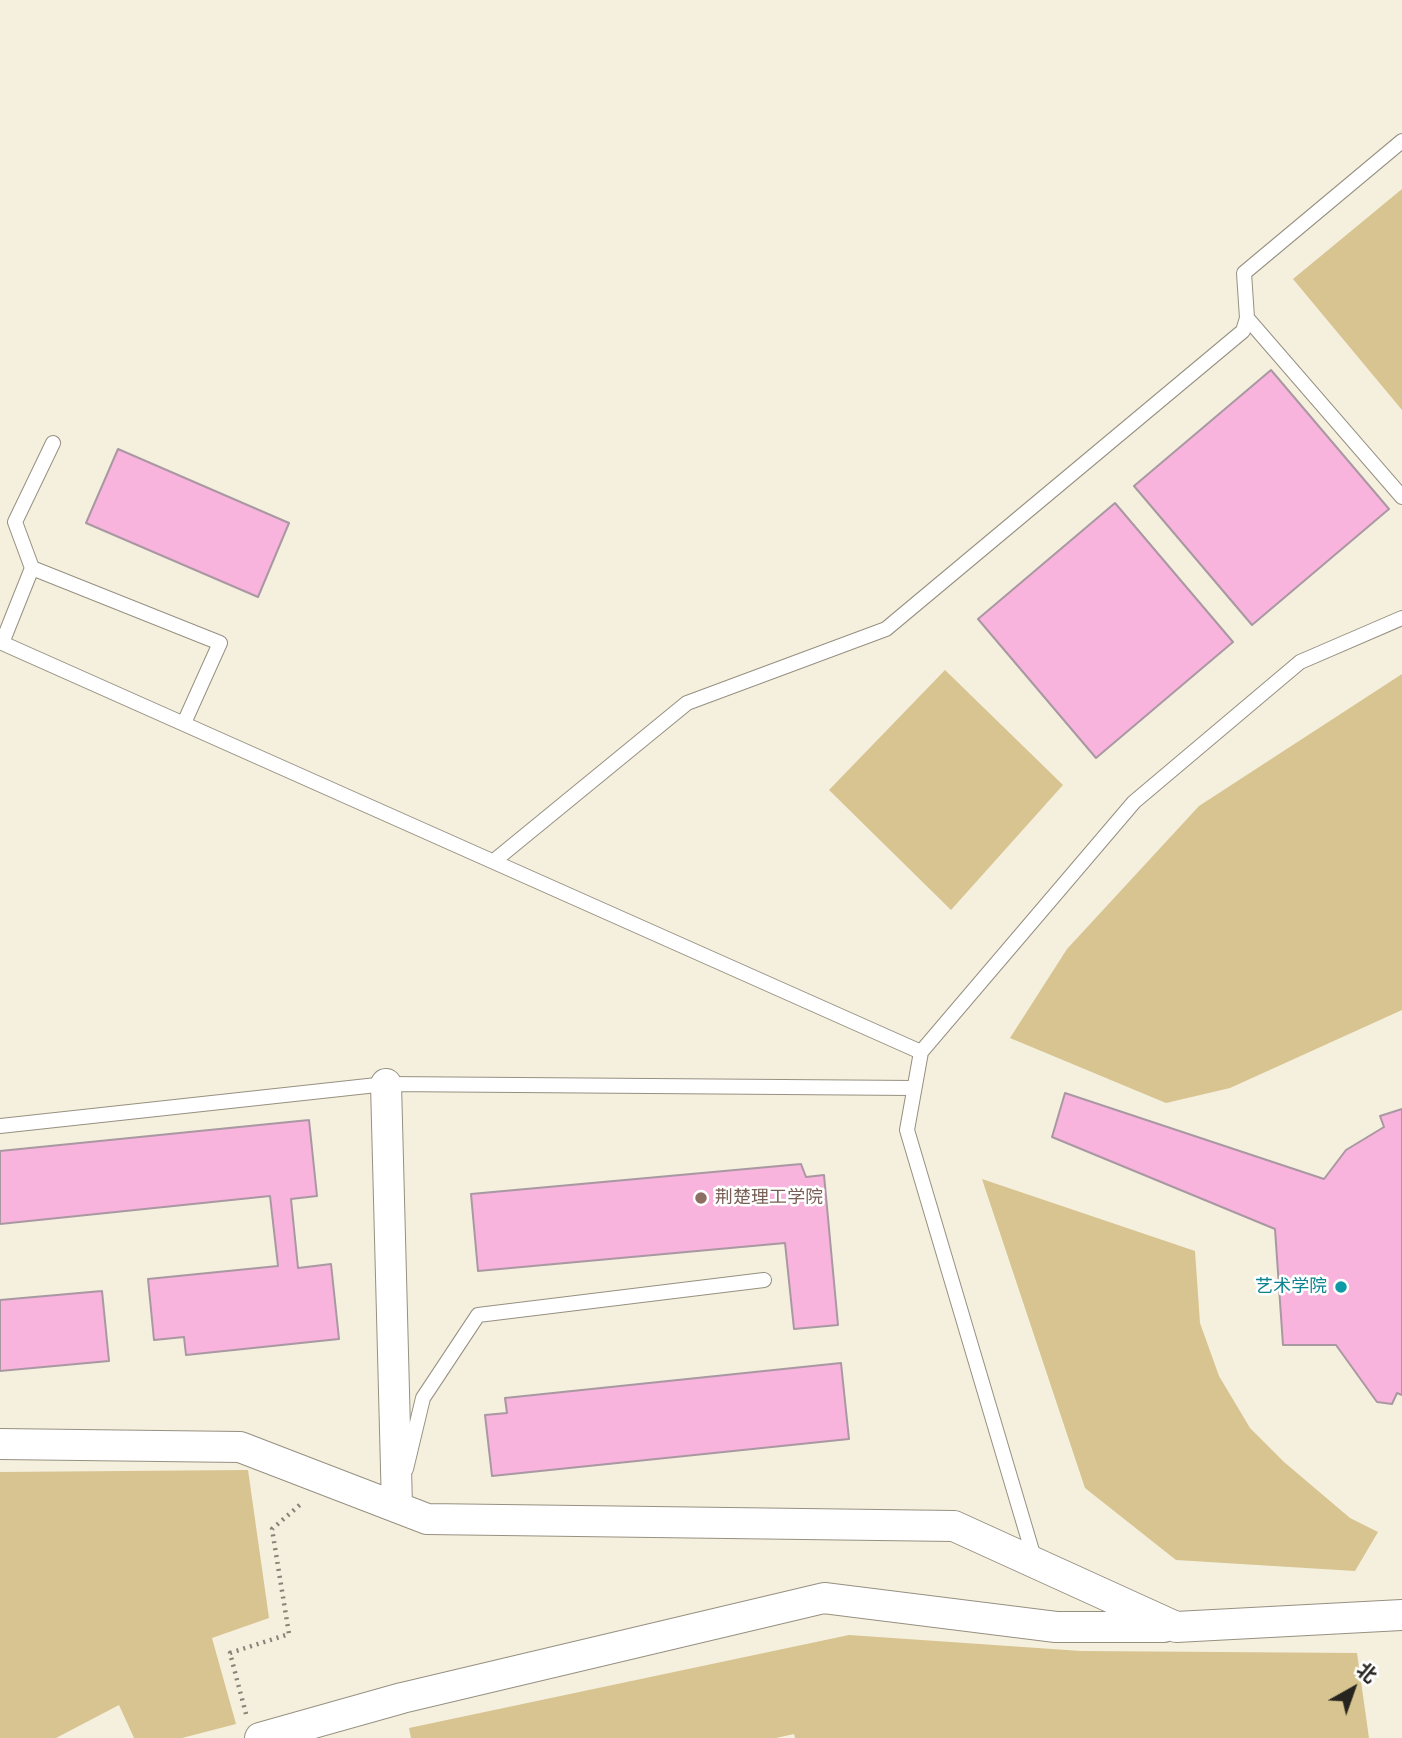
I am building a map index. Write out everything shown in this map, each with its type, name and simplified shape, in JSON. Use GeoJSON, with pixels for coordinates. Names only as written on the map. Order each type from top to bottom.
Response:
{"type":"FeatureCollection","features":[{"type":"Feature","properties":{"kind":"street"},"geometry":{"type":"LineString","coordinates":[[386,1084],[397,1507]]}},
{"type":"Feature","properties":{"kind":"street"},"geometry":{"type":"LineString","coordinates":[[0,1444],[240,1447],[427,1519],[954,1526],[1176,1627]]}},
{"type":"Feature","properties":{"kind":"street"},"geometry":{"type":"LineString","coordinates":[[255,1732],[824,1598],[1056,1627],[1176,1627],[1402,1615]]}},
{"type":"Feature","properties":{"kind":"lane"},"geometry":{"type":"LineString","coordinates":[[494,862],[687,703],[886,629],[1242,331],[1247,318],[1244,273],[1402,141]]}},
{"type":"Feature","properties":{"kind":"lane"},"geometry":{"type":"LineString","coordinates":[[1247,318],[1402,497]]}},
{"type":"Feature","properties":{"kind":"lane"},"geometry":{"type":"LineString","coordinates":[[53,443],[15,522],[32,568],[2,643],[921,1052]]}},
{"type":"Feature","properties":{"kind":"lane"},"geometry":{"type":"LineString","coordinates":[[32,568],[220,643],[184,723]]}},
{"type":"Feature","properties":{"kind":"lane"},"geometry":{"type":"LineString","coordinates":[[1035,1563],[907,1130],[921,1052],[1134,802],[1300,662],[1402,618]]}},
{"type":"Feature","properties":{"kind":"lane"},"geometry":{"type":"LineString","coordinates":[[0,1126],[386,1084],[914,1088]]}},
{"type":"Feature","properties":{"kind":"lane"},"geometry":{"type":"LineString","coordinates":[[397,1507],[423,1398],[478,1315],[764,1280]]}},
{"type":"Feature","properties":{"kind":"path"},"geometry":{"type":"LineString","coordinates":[[255,1732],[230,1653],[289,1634],[272,1529],[328,1480]]}},
{"type":"Feature","properties":{"kind":"shaded area"},"geometry":{"type":"Polygon","coordinates":[[[1402,189],[1402,410],[1293,279],[1402,189]]]}},
{"type":"Feature","properties":{"kind":"shaded area"},"geometry":{"type":"Polygon","coordinates":[[[945,670],[1063,785],[951,910],[829,790],[945,670]]]}},
{"type":"Feature","properties":{"kind":"shaded area"},"geometry":{"type":"Polygon","coordinates":[[[1402,674],[1402,1010],[1230,1088],[1166,1103],[1010,1038],[1067,949],[1199,806],[1402,674]]]}},
{"type":"Feature","properties":{"kind":"shaded area"},"geometry":{"type":"Polygon","coordinates":[[[982,1179],[1195,1251],[1200,1323],[1219,1376],[1250,1428],[1284,1462],[1350,1518],[1378,1532],[1355,1571],[1176,1560],[1085,1488],[982,1179]]]}},
{"type":"Feature","properties":{"kind":"shaded area"},"geometry":{"type":"Polygon","coordinates":[[[248,1470],[269,1618],[212,1638],[236,1724],[182,1738],[134,1738],[119,1705],[56,1738],[0,1738],[0,1472],[248,1470]]]}},
{"type":"Feature","properties":{"kind":"shaded area"},"geometry":{"type":"Polygon","coordinates":[[[849,1635],[1081,1651],[1357,1653],[1369,1738],[795,1738],[794,1734],[776,1738],[411,1738],[409,1728],[849,1635]]]}},
{"type":"Feature","properties":{"kind":"building"},"geometry":{"type":"Polygon","coordinates":[[[1271,370],[1389,509],[1252,625],[1134,486],[1271,370]]]}},
{"type":"Feature","properties":{"kind":"building"},"geometry":{"type":"Polygon","coordinates":[[[118,449],[289,523],[258,597],[86,523],[118,449]]]}},
{"type":"Feature","properties":{"kind":"building"},"geometry":{"type":"Polygon","coordinates":[[[1115,503],[1233,642],[1096,758],[978,619],[1115,503]]]}},
{"type":"Feature","properties":{"kind":"building","name":"艺术学院"},"geometry":{"type":"Polygon","coordinates":[[[1065,1093],[1324,1179],[1346,1150],[1384,1127],[1380,1116],[1402,1109],[1402,1395],[1397,1393],[1392,1404],[1377,1402],[1336,1345],[1283,1345],[1275,1229],[1052,1137],[1065,1093]]]}},
{"type":"Feature","properties":{"kind":"building"},"geometry":{"type":"Polygon","coordinates":[[[309,1120],[317,1196],[291,1199],[298,1268],[331,1264],[339,1339],[186,1355],[184,1337],[154,1340],[148,1279],[278,1266],[270,1196],[0,1224],[0,1151],[309,1120]]]}},
{"type":"Feature","properties":{"kind":"building"},"geometry":{"type":"Polygon","coordinates":[[[801,1164],[806,1177],[824,1175],[838,1325],[794,1329],[785,1243],[478,1271],[471,1194],[801,1164]]]}},
{"type":"Feature","properties":{"kind":"building"},"geometry":{"type":"Polygon","coordinates":[[[102,1291],[109,1361],[0,1371],[0,1300],[102,1291]]]}},
{"type":"Feature","properties":{"kind":"building"},"geometry":{"type":"Polygon","coordinates":[[[841,1363],[849,1439],[492,1476],[485,1415],[507,1413],[505,1398],[841,1363]]]}},
{"type":"Feature","properties":{"kind":"place","name":"荆楚理工学院"},"geometry":{"type":"Point","coordinates":[701,1198]}},
{"type":"Feature","properties":{"kind":"place","name":"艺术学院"},"geometry":{"type":"Point","coordinates":[1341,1287]}}]}
